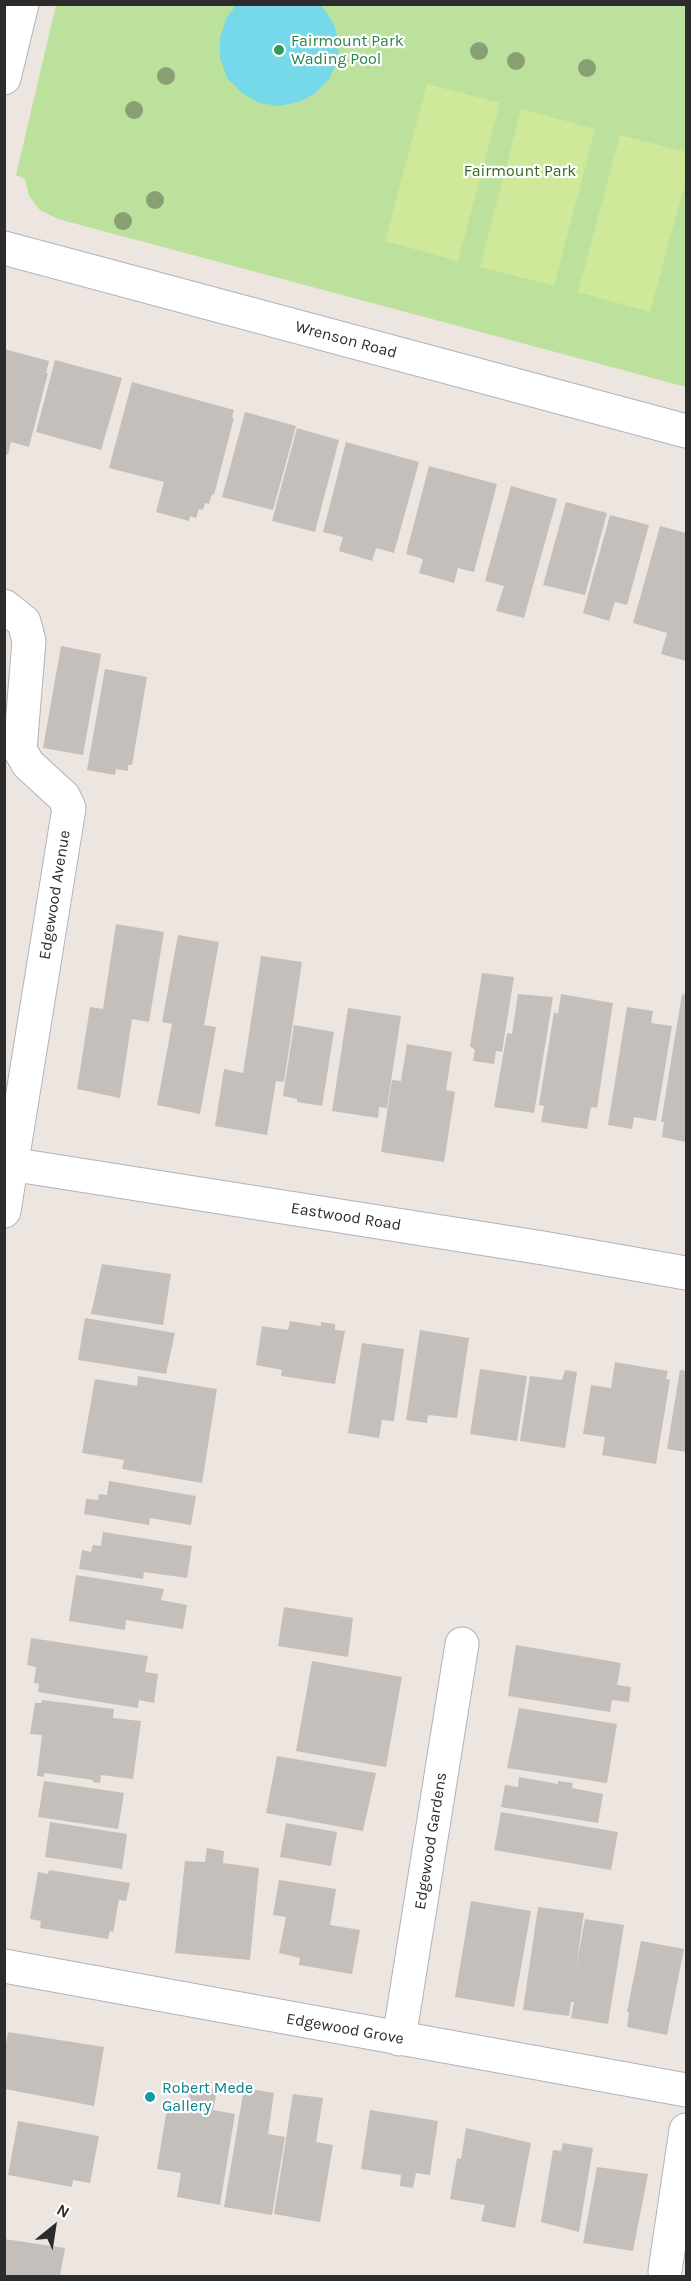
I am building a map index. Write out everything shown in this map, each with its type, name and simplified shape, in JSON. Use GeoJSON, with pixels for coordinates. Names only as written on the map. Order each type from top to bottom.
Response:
{"type":"FeatureCollection","features":[{"type":"Feature","properties":{"kind":"street"},"geometry":{"type":"LineString","coordinates":[[4,78],[22,4]]}},
{"type":"Feature","properties":{"kind":"street","name":"Wrenson Road"},"geometry":{"type":"LineString","coordinates":[[4,249],[687,431]]}},
{"type":"Feature","properties":{"kind":"street","name":"Edgewood Avenue"},"geometry":{"type":"LineString","coordinates":[[4,606],[24,622],[29,641],[20,750],[28,764],[64,797],[69,808],[8,1164],[4,1211]]}},
{"type":"Feature","properties":{"kind":"street","name":"Eastwood Road"},"geometry":{"type":"LineString","coordinates":[[8,1164],[531,1246],[687,1273]]}},
{"type":"Feature","properties":{"kind":"street","name":"Edgewood Gardens"},"geometry":{"type":"LineString","coordinates":[[399,2038],[462,1644]]}},
{"type":"Feature","properties":{"kind":"street","name":"Edgewood Grove"},"geometry":{"type":"LineString","coordinates":[[4,1966],[687,2090]]}},
{"type":"Feature","properties":{"kind":"street"},"geometry":{"type":"LineString","coordinates":[[665,2271],[687,2130]]}},
{"type":"Feature","properties":{"kind":"green space","name":"Fairmount Park"},"geometry":{"type":"Polygon","coordinates":[[[56,5],[686,5],[686,387],[58,219],[40,210],[29,196],[25,179],[16,175],[56,5]]]}},
{"type":"Feature","properties":{"kind":"green space"},"geometry":{"type":"Polygon","coordinates":[[[427,84],[500,103],[458,261],[385,241],[427,84]]]}},
{"type":"Feature","properties":{"kind":"green space"},"geometry":{"type":"Polygon","coordinates":[[[521,109],[595,129],[554,286],[480,267],[521,109]]]}},
{"type":"Feature","properties":{"kind":"green space"},"geometry":{"type":"Polygon","coordinates":[[[620,135],[686,152],[686,179],[650,312],[578,292],[620,135]]]}},
{"type":"Feature","properties":{"kind":"water","name":"Fairmount Park Wading Pool"},"geometry":{"type":"Polygon","coordinates":[[[236,5],[321,5],[334,24],[339,43],[337,62],[329,79],[316,93],[299,102],[279,106],[259,103],[242,93],[227,78],[220,58],[220,38],[226,19],[236,5]]]}},
{"type":"Feature","properties":{"kind":"building"},"geometry":{"type":"Polygon","coordinates":[[[4,349],[49,361],[29,447],[11,442],[8,455],[4,454],[4,349]]]}},
{"type":"Feature","properties":{"kind":"building"},"geometry":{"type":"Polygon","coordinates":[[[55,360],[122,378],[101,450],[36,432],[55,360]]]}},
{"type":"Feature","properties":{"kind":"building"},"geometry":{"type":"Polygon","coordinates":[[[132,382],[234,410],[232,418],[234,418],[214,495],[212,494],[209,504],[205,503],[203,510],[199,509],[196,518],[190,516],[189,521],[156,512],[164,482],[109,468],[132,382]]]}},
{"type":"Feature","properties":{"kind":"building"},"geometry":{"type":"Polygon","coordinates":[[[245,412],[296,426],[273,510],[222,497],[245,412]]]}},
{"type":"Feature","properties":{"kind":"building"},"geometry":{"type":"Polygon","coordinates":[[[297,428],[339,440],[315,532],[272,521],[297,428]]]}},
{"type":"Feature","properties":{"kind":"building"},"geometry":{"type":"Polygon","coordinates":[[[346,442],[419,462],[394,553],[376,548],[372,561],[339,551],[343,537],[323,532],[346,442]]]}},
{"type":"Feature","properties":{"kind":"building"},"geometry":{"type":"Polygon","coordinates":[[[429,466],[497,484],[474,572],[458,568],[454,583],[419,573],[423,559],[406,554],[429,466]]]}},
{"type":"Feature","properties":{"kind":"building"},"geometry":{"type":"Polygon","coordinates":[[[511,486],[557,499],[524,618],[496,611],[504,586],[485,581],[511,486]]]}},
{"type":"Feature","properties":{"kind":"building"},"geometry":{"type":"Polygon","coordinates":[[[566,502],[607,513],[585,595],[543,585],[566,502]]]}},
{"type":"Feature","properties":{"kind":"building"},"geometry":{"type":"Polygon","coordinates":[[[610,515],[649,525],[627,605],[615,602],[609,621],[583,613],[610,515]]]}},
{"type":"Feature","properties":{"kind":"building"},"geometry":{"type":"Polygon","coordinates":[[[660,526],[686,533],[686,661],[661,654],[667,633],[633,623],[660,526]]]}},
{"type":"Feature","properties":{"kind":"building"},"geometry":{"type":"Polygon","coordinates":[[[61,646],[101,654],[83,755],[43,748],[61,646]]]}},
{"type":"Feature","properties":{"kind":"building"},"geometry":{"type":"Polygon","coordinates":[[[105,669],[147,677],[132,765],[128,765],[128,771],[116,769],[115,775],[87,770],[105,669]]]}},
{"type":"Feature","properties":{"kind":"building"},"geometry":{"type":"Polygon","coordinates":[[[116,924],[164,932],[149,1022],[132,1019],[120,1098],[77,1089],[90,1007],[103,1009],[116,924]]]}},
{"type":"Feature","properties":{"kind":"building"},"geometry":{"type":"Polygon","coordinates":[[[178,935],[219,942],[204,1025],[216,1027],[200,1114],[157,1105],[172,1024],[162,1022],[178,935]]]}},
{"type":"Feature","properties":{"kind":"building"},"geometry":{"type":"Polygon","coordinates":[[[261,956],[302,962],[284,1082],[276,1081],[267,1135],[215,1126],[224,1069],[243,1073],[261,956]]]}},
{"type":"Feature","properties":{"kind":"building"},"geometry":{"type":"Polygon","coordinates":[[[482,973],[514,977],[502,1052],[496,1051],[494,1064],[473,1061],[475,1050],[470,1046],[482,973]]]}},
{"type":"Feature","properties":{"kind":"building"},"geometry":{"type":"Polygon","coordinates":[[[518,994],[553,997],[534,1113],[494,1107],[507,1033],[512,1034],[518,994]]]}},
{"type":"Feature","properties":{"kind":"building"},"geometry":{"type":"Polygon","coordinates":[[[561,994],[613,1003],[597,1108],[591,1107],[587,1129],[541,1122],[544,1106],[539,1105],[554,1012],[558,1014],[561,994]]]}},
{"type":"Feature","properties":{"kind":"building"},"geometry":{"type":"Polygon","coordinates":[[[682,994],[686,995],[686,1142],[662,1137],[664,1122],[661,1122],[682,994]]]}},
{"type":"Feature","properties":{"kind":"building"},"geometry":{"type":"Polygon","coordinates":[[[627,1007],[653,1011],[651,1023],[672,1026],[656,1121],[634,1117],[632,1129],[608,1125],[627,1007]]]}},
{"type":"Feature","properties":{"kind":"building"},"geometry":{"type":"Polygon","coordinates":[[[348,1008],[401,1016],[387,1108],[379,1107],[378,1118],[332,1111],[348,1008]]]}},
{"type":"Feature","properties":{"kind":"building"},"geometry":{"type":"Polygon","coordinates":[[[294,1025],[334,1032],[322,1106],[297,1102],[297,1099],[283,1096],[294,1025]]]}},
{"type":"Feature","properties":{"kind":"building"},"geometry":{"type":"Polygon","coordinates":[[[407,1044],[452,1052],[446,1090],[455,1092],[444,1162],[381,1152],[392,1080],[401,1081],[407,1044]]]}},
{"type":"Feature","properties":{"kind":"building"},"geometry":{"type":"Polygon","coordinates":[[[102,1264],[171,1274],[163,1325],[91,1314],[102,1264]]]}},
{"type":"Feature","properties":{"kind":"building"},"geometry":{"type":"Polygon","coordinates":[[[85,1318],[175,1333],[166,1374],[78,1360],[85,1318]]]}},
{"type":"Feature","properties":{"kind":"building"},"geometry":{"type":"Polygon","coordinates":[[[290,1321],[321,1326],[321,1322],[335,1324],[335,1330],[345,1331],[335,1384],[281,1376],[282,1370],[256,1365],[262,1326],[288,1330],[290,1321]]]}},
{"type":"Feature","properties":{"kind":"building"},"geometry":{"type":"Polygon","coordinates":[[[420,1330],[469,1338],[457,1418],[428,1415],[427,1423],[406,1420],[420,1330]]]}},
{"type":"Feature","properties":{"kind":"building"},"geometry":{"type":"Polygon","coordinates":[[[362,1343],[404,1349],[394,1421],[382,1420],[379,1438],[348,1433],[362,1343]]]}},
{"type":"Feature","properties":{"kind":"building"},"geometry":{"type":"Polygon","coordinates":[[[615,1362],[668,1371],[666,1379],[670,1380],[656,1464],[602,1455],[605,1437],[583,1434],[591,1385],[611,1388],[615,1362]]]}},
{"type":"Feature","properties":{"kind":"building"},"geometry":{"type":"Polygon","coordinates":[[[480,1369],[527,1376],[517,1441],[470,1434],[480,1369]]]}},
{"type":"Feature","properties":{"kind":"building"},"geometry":{"type":"Polygon","coordinates":[[[565,1370],[577,1372],[565,1448],[520,1441],[530,1376],[562,1380],[565,1370]]]}},
{"type":"Feature","properties":{"kind":"building"},"geometry":{"type":"Polygon","coordinates":[[[680,1370],[686,1371],[686,1452],[667,1449],[680,1370]]]}},
{"type":"Feature","properties":{"kind":"building"},"geometry":{"type":"Polygon","coordinates":[[[138,1376],[217,1389],[202,1483],[122,1469],[124,1460],[82,1453],[95,1379],[137,1386],[138,1376]]]}},
{"type":"Feature","properties":{"kind":"building"},"geometry":{"type":"Polygon","coordinates":[[[109,1481],[196,1496],[191,1525],[150,1518],[149,1525],[84,1514],[86,1499],[98,1500],[99,1494],[107,1495],[109,1481]]]}},
{"type":"Feature","properties":{"kind":"building"},"geometry":{"type":"Polygon","coordinates":[[[103,1532],[192,1546],[187,1578],[144,1572],[143,1579],[79,1569],[82,1550],[91,1552],[93,1545],[101,1546],[103,1532]]]}},
{"type":"Feature","properties":{"kind":"building"},"geometry":{"type":"Polygon","coordinates":[[[76,1575],[164,1589],[161,1600],[187,1605],[183,1629],[126,1620],[125,1630],[69,1621],[76,1575]]]}},
{"type":"Feature","properties":{"kind":"building"},"geometry":{"type":"Polygon","coordinates":[[[284,1607],[353,1618],[348,1657],[278,1646],[284,1607]]]}},
{"type":"Feature","properties":{"kind":"building"},"geometry":{"type":"Polygon","coordinates":[[[31,1638],[148,1656],[145,1672],[158,1674],[154,1703],[139,1700],[138,1708],[38,1692],[39,1684],[34,1683],[36,1667],[27,1665],[31,1638]]]}},
{"type":"Feature","properties":{"kind":"building"},"geometry":{"type":"Polygon","coordinates":[[[516,1645],[621,1663],[617,1685],[631,1687],[629,1702],[612,1700],[610,1712],[508,1696],[516,1645]]]}},
{"type":"Feature","properties":{"kind":"building"},"geometry":{"type":"Polygon","coordinates":[[[312,1661],[402,1677],[386,1767],[296,1751],[312,1661]]]}},
{"type":"Feature","properties":{"kind":"building"},"geometry":{"type":"Polygon","coordinates":[[[42,1700],[114,1709],[113,1718],[141,1721],[133,1779],[101,1775],[100,1783],[44,1773],[44,1777],[37,1776],[42,1735],[30,1734],[35,1703],[41,1703],[42,1700]]]}},
{"type":"Feature","properties":{"kind":"building"},"geometry":{"type":"Polygon","coordinates":[[[519,1708],[617,1724],[607,1783],[507,1768],[519,1708]]]}},
{"type":"Feature","properties":{"kind":"building"},"geometry":{"type":"Polygon","coordinates":[[[277,1756],[376,1773],[363,1831],[266,1813],[277,1756]]]}},
{"type":"Feature","properties":{"kind":"building"},"geometry":{"type":"Polygon","coordinates":[[[519,1777],[558,1784],[558,1781],[573,1783],[572,1788],[603,1794],[598,1823],[501,1807],[505,1785],[518,1787],[519,1777]]]}},
{"type":"Feature","properties":{"kind":"building"},"geometry":{"type":"Polygon","coordinates":[[[44,1781],[124,1793],[118,1829],[38,1817],[44,1781]]]}},
{"type":"Feature","properties":{"kind":"building"},"geometry":{"type":"Polygon","coordinates":[[[501,1812],[618,1832],[611,1870],[494,1850],[501,1812]]]}},
{"type":"Feature","properties":{"kind":"building"},"geometry":{"type":"Polygon","coordinates":[[[50,1822],[127,1834],[122,1869],[45,1857],[50,1822]]]}},
{"type":"Feature","properties":{"kind":"building"},"geometry":{"type":"Polygon","coordinates":[[[286,1823],[337,1832],[331,1866],[280,1857],[286,1823]]]}},
{"type":"Feature","properties":{"kind":"building"},"geometry":{"type":"Polygon","coordinates":[[[207,1848],[224,1851],[223,1863],[259,1868],[250,1960],[175,1953],[185,1861],[205,1862],[207,1848]]]}},
{"type":"Feature","properties":{"kind":"building"},"geometry":{"type":"Polygon","coordinates":[[[49,1870],[130,1883],[126,1901],[119,1900],[113,1932],[110,1931],[108,1939],[40,1928],[41,1921],[30,1919],[38,1872],[48,1874],[49,1870]]]}},
{"type":"Feature","properties":{"kind":"building"},"geometry":{"type":"Polygon","coordinates":[[[279,1880],[336,1889],[330,1925],[360,1930],[352,1974],[299,1965],[300,1958],[279,1953],[286,1917],[273,1915],[279,1880]]]}},
{"type":"Feature","properties":{"kind":"building"},"geometry":{"type":"Polygon","coordinates":[[[471,1901],[531,1911],[514,2007],[455,1997],[471,1901]]]}},
{"type":"Feature","properties":{"kind":"building"},"geometry":{"type":"Polygon","coordinates":[[[538,1907],[584,1913],[576,1967],[585,1919],[624,1925],[608,2024],[571,2018],[574,2002],[571,2002],[569,2016],[523,2010],[538,1907]]]}},
{"type":"Feature","properties":{"kind":"building"},"geometry":{"type":"Polygon","coordinates":[[[641,1941],[684,1949],[667,2035],[627,2027],[629,2012],[627,2012],[641,1941]]]}},
{"type":"Feature","properties":{"kind":"building"},"geometry":{"type":"Polygon","coordinates":[[[8,2032],[104,2047],[94,2106],[5,2089],[5,2050],[8,2032]]]}},
{"type":"Feature","properties":{"kind":"building"},"geometry":{"type":"Polygon","coordinates":[[[191,2086],[217,2091],[213,2110],[235,2114],[220,2205],[177,2197],[181,2173],[157,2169],[168,2102],[188,2106],[191,2086]]]}},
{"type":"Feature","properties":{"kind":"building"},"geometry":{"type":"Polygon","coordinates":[[[244,2088],[274,2093],[268,2134],[285,2137],[272,2215],[224,2207],[244,2088]]]}},
{"type":"Feature","properties":{"kind":"building"},"geometry":{"type":"Polygon","coordinates":[[[293,2094],[323,2098],[316,2142],[333,2145],[320,2222],[274,2214],[293,2094]]]}},
{"type":"Feature","properties":{"kind":"building"},"geometry":{"type":"Polygon","coordinates":[[[370,2110],[438,2121],[430,2175],[416,2173],[413,2188],[400,2186],[401,2175],[361,2169],[370,2110]]]}},
{"type":"Feature","properties":{"kind":"building"},"geometry":{"type":"Polygon","coordinates":[[[18,2121],[99,2136],[90,2183],[73,2180],[72,2187],[8,2175],[18,2121]]]}},
{"type":"Feature","properties":{"kind":"building"},"geometry":{"type":"Polygon","coordinates":[[[466,2128],[531,2143],[515,2228],[481,2221],[485,2205],[450,2199],[457,2158],[461,2159],[466,2128]]]}},
{"type":"Feature","properties":{"kind":"building"},"geometry":{"type":"Polygon","coordinates":[[[563,2143],[593,2148],[579,2232],[541,2222],[553,2150],[561,2151],[563,2143]]]}},
{"type":"Feature","properties":{"kind":"building"},"geometry":{"type":"Polygon","coordinates":[[[597,2167],[648,2174],[633,2251],[583,2243],[597,2167]]]}},
{"type":"Feature","properties":{"kind":"building"},"geometry":{"type":"Polygon","coordinates":[[[4,2239],[65,2248],[60,2276],[4,2276],[4,2239]]]}},
{"type":"Feature","properties":{"kind":"place","name":"Fairmount Park Wading Pool"},"geometry":{"type":"Point","coordinates":[279,50]}},
{"type":"Feature","properties":{"kind":"place","name":"Robert Mede Gallery"},"geometry":{"type":"Point","coordinates":[150,2097]}}]}
